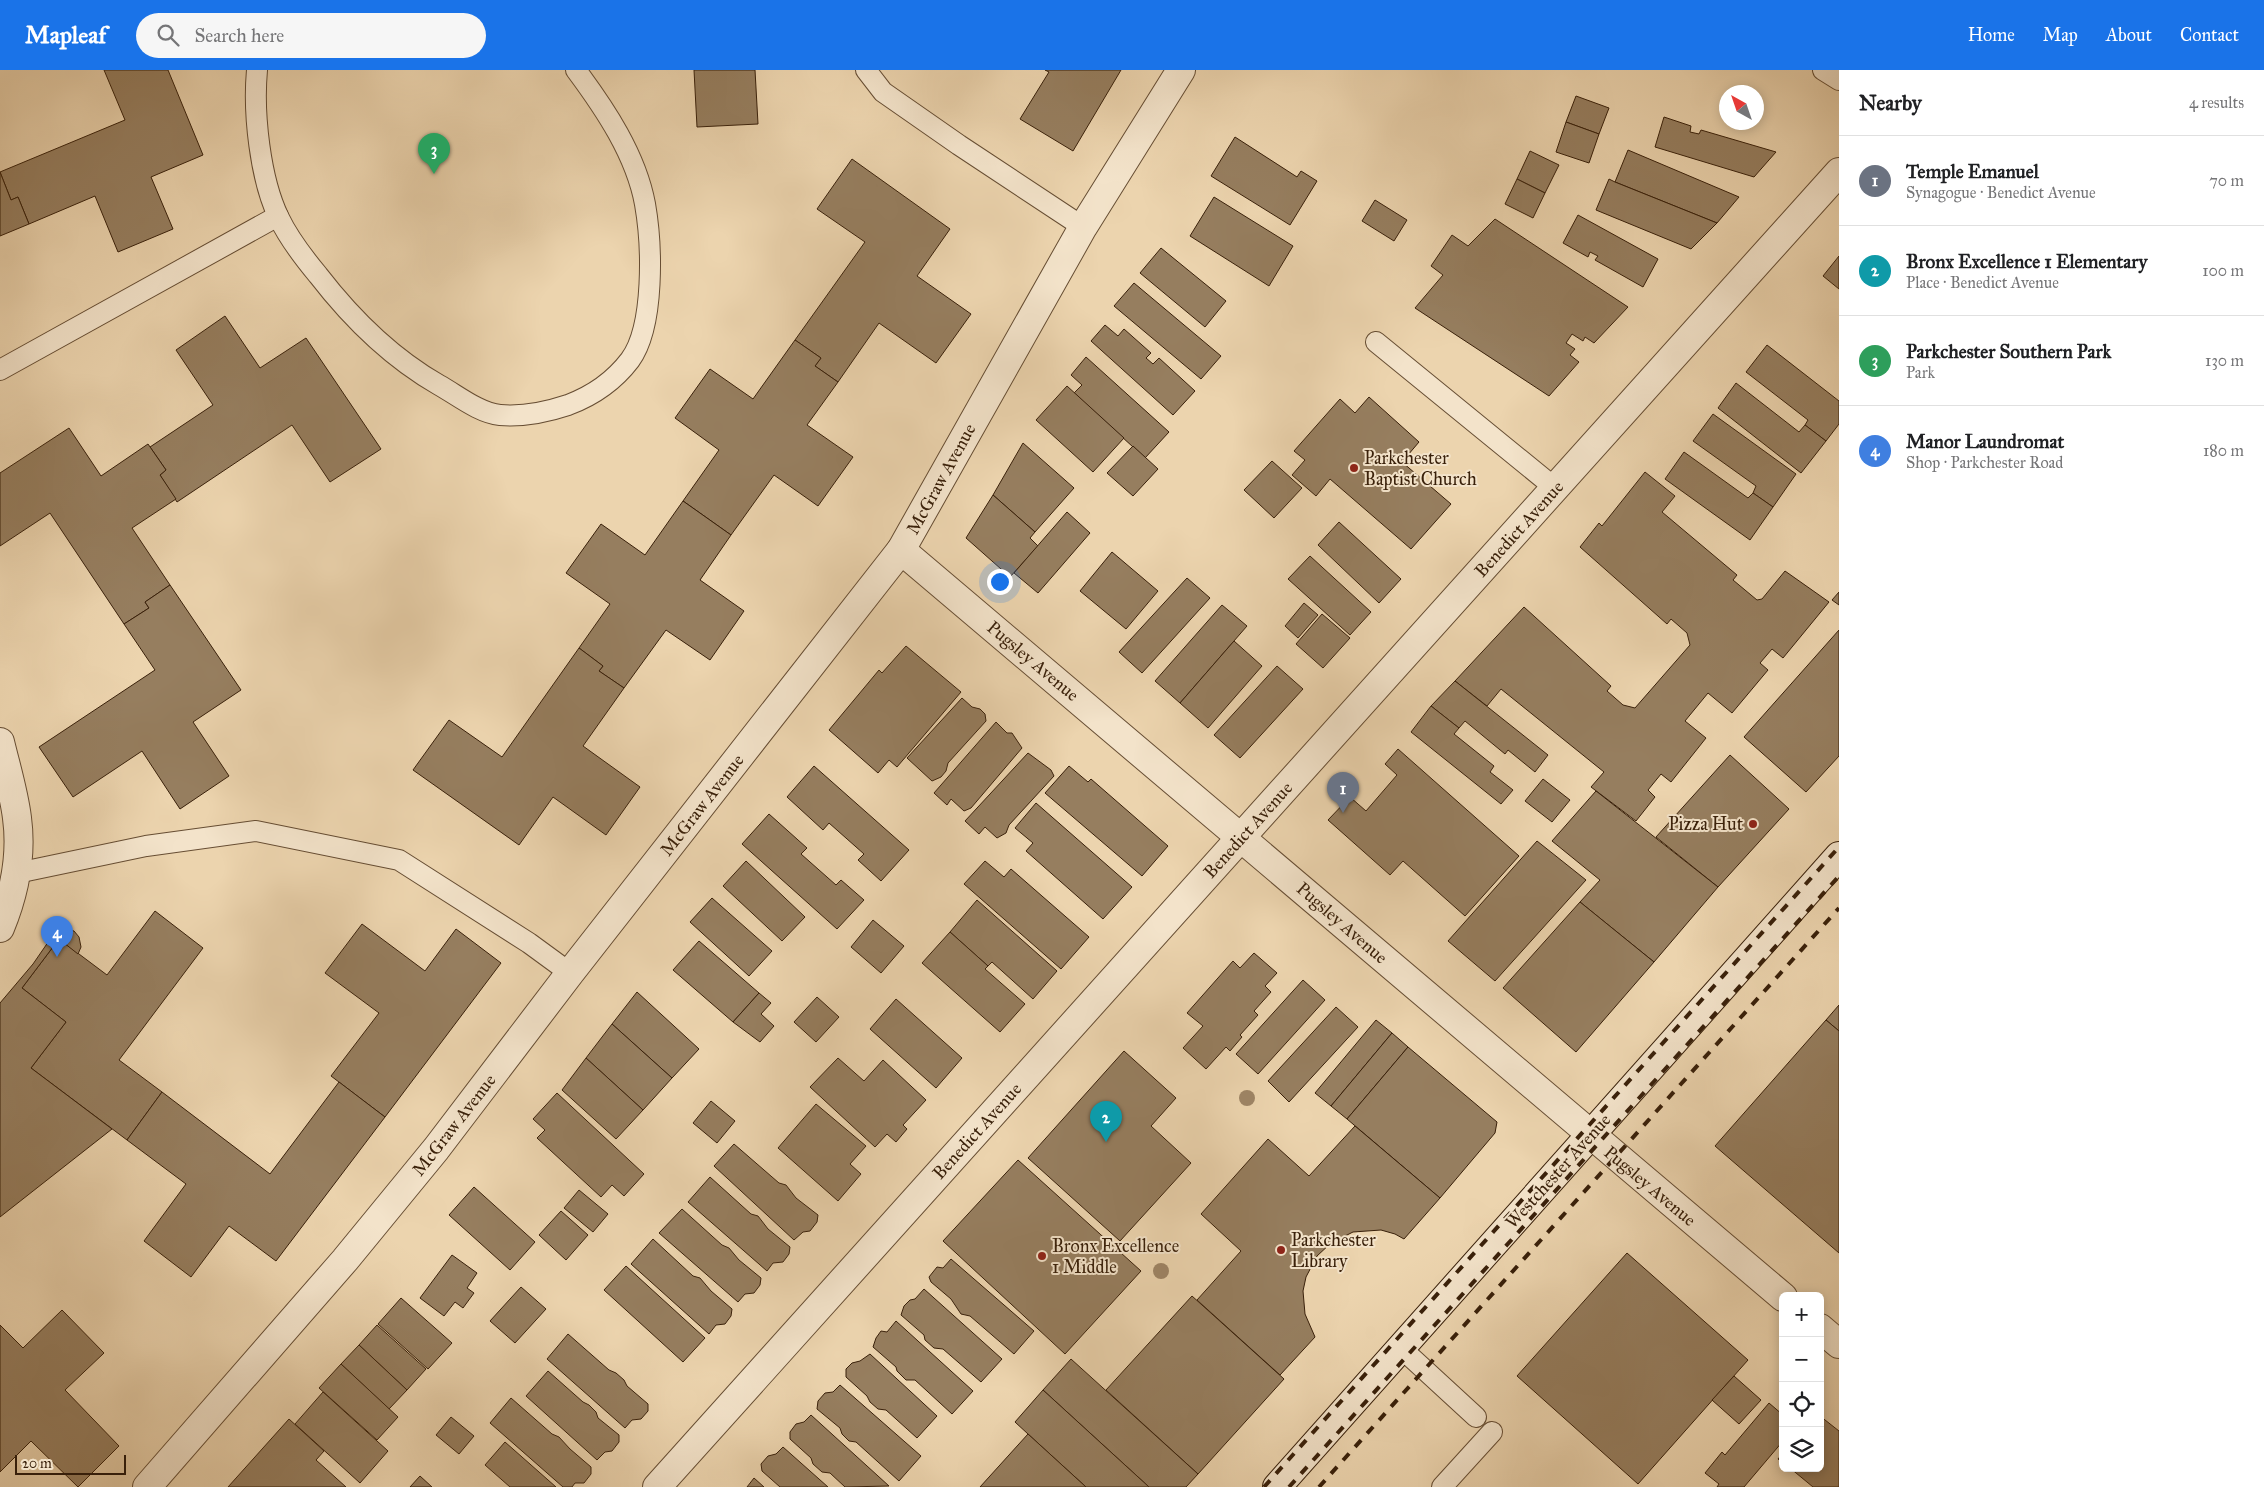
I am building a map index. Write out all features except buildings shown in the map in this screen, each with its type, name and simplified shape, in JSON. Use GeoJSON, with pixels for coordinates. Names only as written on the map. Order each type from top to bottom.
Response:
{"type":"FeatureCollection","features":[{"type":"Feature","properties":{"kind":"street","name":"McGraw Avenue"},"geometry":{"type":"LineString","coordinates":[[147,1487],[389,1208],[570,973],[902,550],[1083,227],[1181,70]]}},
{"type":"Feature","properties":{"kind":"street","name":"Benedict Avenue"},"geometry":{"type":"LineString","coordinates":[[657,1487],[1839,172]]}},
{"type":"Feature","properties":{"kind":"street","name":"Pugsley Avenue"},"geometry":{"type":"LineString","coordinates":[[902,550],[1590,1136],[1779,1294]]}},
{"type":"Feature","properties":{"kind":"street"},"geometry":{"type":"LineString","coordinates":[[0,742],[17,819],[17,873],[10,904],[0,928]]}},
{"type":"Feature","properties":{"kind":"street","name":"Westchester Avenue"},"geometry":{"type":"LineString","coordinates":[[1277,1487],[1839,856]]}},
{"type":"Feature","properties":{"kind":"lane"},"geometry":{"type":"LineString","coordinates":[[256,70],[255,107],[262,167],[278,216],[295,246],[342,305],[381,345],[424,376],[485,411],[500,415],[528,415],[557,409],[584,399],[607,384],[631,359],[644,328],[652,266],[645,202],[632,165],[614,126],[576,70]]}},
{"type":"Feature","properties":{"kind":"lane"},"geometry":{"type":"LineString","coordinates":[[866,70],[883,92],[959,146],[1083,227]]}},
{"type":"Feature","properties":{"kind":"lane"},"geometry":{"type":"LineString","coordinates":[[1823,70],[1839,80]]}},
{"type":"Feature","properties":{"kind":"lane"},"geometry":{"type":"LineString","coordinates":[[0,370],[278,216]]}},
{"type":"Feature","properties":{"kind":"lane"},"geometry":{"type":"LineString","coordinates":[[1376,342],[1555,488]]}},
{"type":"Feature","properties":{"kind":"lane"},"geometry":{"type":"LineString","coordinates":[[17,873],[146,846],[256,831],[399,860],[529,943],[570,973]]}},
{"type":"Feature","properties":{"kind":"lane"},"geometry":{"type":"LineString","coordinates":[[1401,1348],[1476,1417]]}},
{"type":"Feature","properties":{"kind":"lane"},"geometry":{"type":"LineString","coordinates":[[1442,1487],[1492,1432]]}},
{"type":"Feature","properties":{"kind":"railway"},"geometry":{"type":"LineString","coordinates":[[1264,1487],[1839,847]]}},
{"type":"Feature","properties":{"kind":"railway"},"geometry":{"type":"LineString","coordinates":[[1289,1487],[1839,876]]}},
{"type":"Feature","properties":{"kind":"railway"},"geometry":{"type":"LineString","coordinates":[[1319,1487],[1839,908]]}},
{"type":"Feature","properties":{"kind":"place","name":"Parkchester Southern Park"},"geometry":{"type":"Point","coordinates":[434,174]}},
{"type":"Feature","properties":{"kind":"place","name":"Parkchester Baptist Church"},"geometry":{"type":"Point","coordinates":[1354,468]}},
{"type":"Feature","properties":{"kind":"place","name":"Temple Emanuel"},"geometry":{"type":"Point","coordinates":[1343,813]}},
{"type":"Feature","properties":{"kind":"place","name":"Pizza Hut"},"geometry":{"type":"Point","coordinates":[1753,824]}},
{"type":"Feature","properties":{"kind":"place","name":"Manor Laundromat"},"geometry":{"type":"Point","coordinates":[57,957]}},
{"type":"Feature","properties":{"kind":"place","name":"Bronx Excellence 1 Elementary"},"geometry":{"type":"Point","coordinates":[1106,1142]}},
{"type":"Feature","properties":{"kind":"place","name":"Parkchester Library"},"geometry":{"type":"Point","coordinates":[1281,1250]}},
{"type":"Feature","properties":{"kind":"place","name":"Bronx Excellence 1 Middle"},"geometry":{"type":"Point","coordinates":[1042,1256]}}]}
